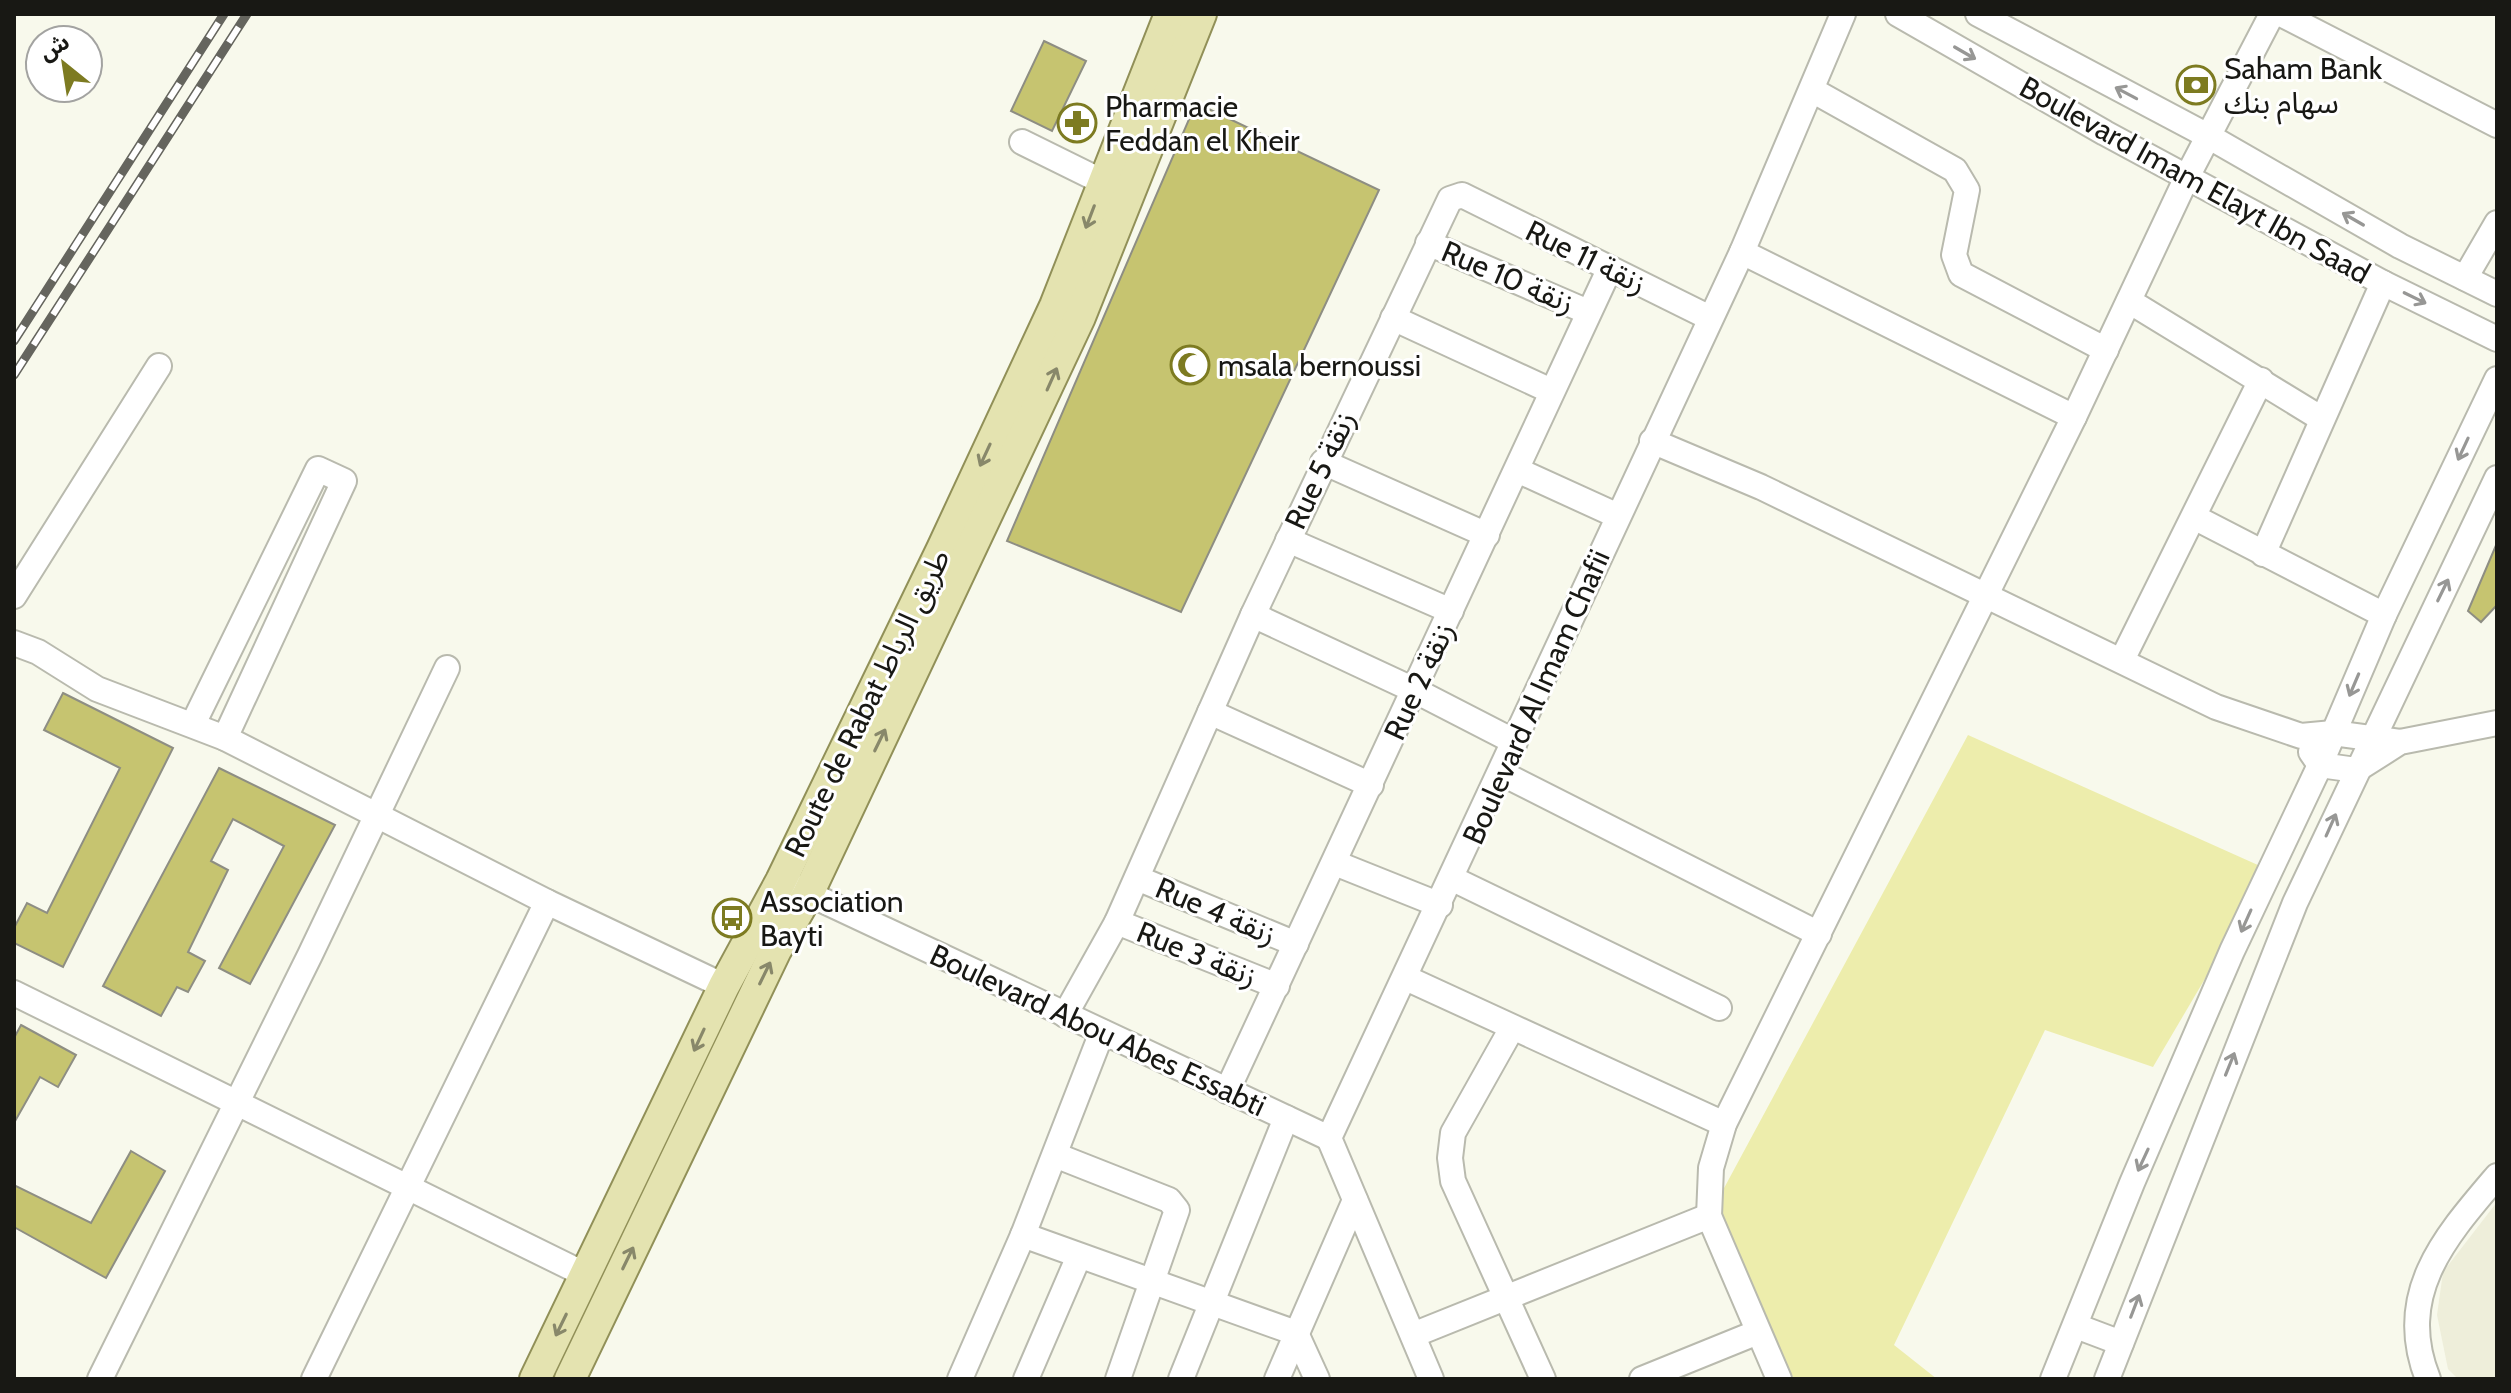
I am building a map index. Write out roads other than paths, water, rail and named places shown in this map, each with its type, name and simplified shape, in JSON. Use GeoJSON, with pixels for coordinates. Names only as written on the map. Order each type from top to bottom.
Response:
{"type":"FeatureCollection","features":[{"type":"Feature","properties":{"kind":"main road","name":"Route de Rabat طريق الرباط"},"geometry":{"type":"LineString","coordinates":[[535,1379],[724,986],[781,881],[1055,306],[1170,14]]}},
{"type":"Feature","properties":{"kind":"main road","name":"Route de Rabat طريق الرباط"},"geometry":{"type":"LineString","coordinates":[[570,1379],[776,950],[808,894],[1080,317],[1201,14]]}},
{"type":"Feature","properties":{"kind":"street","name":"Boulevard Al Imam Chafii"},"geometry":{"type":"LineString","coordinates":[[1329,1138],[1453,879],[1652,441],[1742,252],[1843,14]]}},
{"type":"Feature","properties":{"kind":"street","name":"Boulevard Imam Elayt Ibn Saad"},"geometry":{"type":"LineString","coordinates":[[1898,14],[2187,177],[2383,283],[2497,339]]}},
{"type":"Feature","properties":{"kind":"street","name":"Boulevard Imam Elayt Ibn Saad"},"geometry":{"type":"LineString","coordinates":[[1978,14],[2208,136],[2400,246],[2497,294]]}},
{"type":"Feature","properties":{"kind":"street"},"geometry":{"type":"LineString","coordinates":[[1779,1379],[1709,1216],[1711,1168],[1724,1124],[2074,417],[2187,177],[2272,14]]}},
{"type":"Feature","properties":{"kind":"street"},"geometry":{"type":"LineString","coordinates":[[2281,14],[2497,125]]}},
{"type":"Feature","properties":{"kind":"street"},"geometry":{"type":"LineString","coordinates":[[1812,90],[1955,170],[1964,180],[1967,190],[1954,255],[1961,274],[2106,350]]}},
{"type":"Feature","properties":{"kind":"street"},"geometry":{"type":"LineString","coordinates":[[1022,142],[1103,182]]}},
{"type":"Feature","properties":{"kind":"street","name":"Rue 5 زنقة"},"geometry":{"type":"LineString","coordinates":[[1065,1015],[1117,922],[1323,462],[1428,243],[1450,199],[1462,195]]}},
{"type":"Feature","properties":{"kind":"street","name":"Rue 11 زنقة"},"geometry":{"type":"LineString","coordinates":[[1462,195],[1710,318]]}},
{"type":"Feature","properties":{"kind":"street"},"geometry":{"type":"LineString","coordinates":[[2465,278],[2497,223]]}},
{"type":"Feature","properties":{"kind":"street","name":"Rue 10 زنقة"},"geometry":{"type":"LineString","coordinates":[[1428,243],[1588,312]]}},
{"type":"Feature","properties":{"kind":"street"},"geometry":{"type":"LineString","coordinates":[[1742,252],[2074,417]]}},
{"type":"Feature","properties":{"kind":"street","name":"Rue 2 زنقة"},"geometry":{"type":"LineString","coordinates":[[1227,1091],[1609,270]]}},
{"type":"Feature","properties":{"kind":"street"},"geometry":{"type":"LineString","coordinates":[[2263,554],[2383,283]]}},
{"type":"Feature","properties":{"kind":"street"},"geometry":{"type":"LineString","coordinates":[[2129,301],[2322,419]]}},
{"type":"Feature","properties":{"kind":"street"},"geometry":{"type":"LineString","coordinates":[[1393,318],[1551,391]]}},
{"type":"Feature","properties":{"kind":"street"},"geometry":{"type":"LineString","coordinates":[[14,596],[159,366]]}},
{"type":"Feature","properties":{"kind":"street"},"geometry":{"type":"LineString","coordinates":[[2053,1379],[2132,1183],[2232,951],[2320,765],[2384,615],[2497,379]]}},
{"type":"Feature","properties":{"kind":"street"},"geometry":{"type":"LineString","coordinates":[[2122,660],[2261,380]]}},
{"type":"Feature","properties":{"kind":"street"},"geometry":{"type":"LineString","coordinates":[[1652,441],[1761,487],[2216,707],[2301,736],[2333,733],[2400,742]]}},
{"type":"Feature","properties":{"kind":"street"},"geometry":{"type":"LineString","coordinates":[[1323,462],[1487,535]]}},
{"type":"Feature","properties":{"kind":"street"},"geometry":{"type":"LineString","coordinates":[[193,724],[318,469],[344,481],[225,738]]}},
{"type":"Feature","properties":{"kind":"street"},"geometry":{"type":"LineString","coordinates":[[1517,470],[1618,516]]}},
{"type":"Feature","properties":{"kind":"street"},"geometry":{"type":"LineString","coordinates":[[2107,1379],[2258,995],[2356,770],[2497,478]]}},
{"type":"Feature","properties":{"kind":"street"},"geometry":{"type":"LineString","coordinates":[[2194,517],[2384,615]]}},
{"type":"Feature","properties":{"kind":"street"},"geometry":{"type":"LineString","coordinates":[[1288,540],[1451,611]]}},
{"type":"Feature","properties":{"kind":"street"},"geometry":{"type":"LineString","coordinates":[[263,579],[292,592]]}},
{"type":"Feature","properties":{"kind":"street"},"geometry":{"type":"LineString","coordinates":[[1253,615],[1414,690],[1515,742]]}},
{"type":"Feature","properties":{"kind":"street"},"geometry":{"type":"LineString","coordinates":[[14,643],[38,652],[97,689],[225,738],[547,902],[724,986]]}},
{"type":"Feature","properties":{"kind":"street"},"geometry":{"type":"LineString","coordinates":[[100,1379],[378,815],[447,668]]}},
{"type":"Feature","properties":{"kind":"street"},"geometry":{"type":"LineString","coordinates":[[1210,712],[1371,785]]}},
{"type":"Feature","properties":{"kind":"street"},"geometry":{"type":"LineString","coordinates":[[2301,736],[2320,765],[2356,770],[2400,742],[2497,723]]}},
{"type":"Feature","properties":{"kind":"street"},"geometry":{"type":"LineString","coordinates":[[1501,773],[1819,934]]}},
{"type":"Feature","properties":{"kind":"street"},"geometry":{"type":"LineString","coordinates":[[1335,863],[1440,905]]}},
{"type":"Feature","properties":{"kind":"street","name":"Rue 4 زنقة"},"geometry":{"type":"LineString","coordinates":[[1137,878],[1296,944]]}},
{"type":"Feature","properties":{"kind":"street"},"geometry":{"type":"LineString","coordinates":[[1453,879],[1719,1008]]}},
{"type":"Feature","properties":{"kind":"street","name":"Boulevard Abou Abes Essabti"},"geometry":{"type":"LineString","coordinates":[[781,881],[1329,1138]]}},
{"type":"Feature","properties":{"kind":"street"},"geometry":{"type":"LineString","coordinates":[[314,1379],[547,902]]}},
{"type":"Feature","properties":{"kind":"street","name":"Rue 3 زنقة"},"geometry":{"type":"LineString","coordinates":[[1117,922],[1277,986]]}},
{"type":"Feature","properties":{"kind":"street"},"geometry":{"type":"LineString","coordinates":[[1406,978],[1724,1124]]}},
{"type":"Feature","properties":{"kind":"street"},"geometry":{"type":"LineString","coordinates":[[14,993],[586,1275]]}},
{"type":"Feature","properties":{"kind":"street"},"geometry":{"type":"LineString","coordinates":[[1512,1028],[1453,1133],[1450,1158],[1453,1181],[1543,1379]]}},
{"type":"Feature","properties":{"kind":"street"},"geometry":{"type":"LineString","coordinates":[[960,1379],[1023,1235],[1102,1032]]}},
{"type":"Feature","properties":{"kind":"street"},"geometry":{"type":"LineString","coordinates":[[1181,1379],[1286,1118]]}},
{"type":"Feature","properties":{"kind":"street"},"geometry":{"type":"LineString","coordinates":[[1329,1138],[1431,1379]]}},
{"type":"Feature","properties":{"kind":"street"},"geometry":{"type":"LineString","coordinates":[[1055,1155],[1169,1200],[1177,1210],[1118,1379]]}},
{"type":"Feature","properties":{"kind":"street"},"geometry":{"type":"LineString","coordinates":[[2428,1379],[2417,1339],[2422,1287],[2446,1238],[2497,1176]]}},
{"type":"Feature","properties":{"kind":"street"},"geometry":{"type":"LineString","coordinates":[[1277,1379],[1355,1200]]}},
{"type":"Feature","properties":{"kind":"street"},"geometry":{"type":"LineString","coordinates":[[1413,1335],[1709,1216]]}},
{"type":"Feature","properties":{"kind":"street"},"geometry":{"type":"LineString","coordinates":[[1023,1235],[1296,1333],[1317,1379]]}},
{"type":"Feature","properties":{"kind":"street"},"geometry":{"type":"LineString","coordinates":[[1026,1379],[1079,1256]]}},
{"type":"Feature","properties":{"kind":"street"},"geometry":{"type":"LineString","coordinates":[[2076,1326],[2121,1343]]}},
{"type":"Feature","properties":{"kind":"street"},"geometry":{"type":"LineString","coordinates":[[1642,1379],[1758,1332]]}},
{"type":"Feature","properties":{"kind":"railway"},"geometry":{"type":"LineString","coordinates":[[14,341],[224,14]]}},
{"type":"Feature","properties":{"kind":"railway"},"geometry":{"type":"LineString","coordinates":[[14,375],[247,14]]}},
{"type":"Feature","properties":{"kind":"place","name":"Saham Bank سهام بنك"},"geometry":{"type":"Point","coordinates":[2196,85]}},
{"type":"Feature","properties":{"kind":"place","name":"Pharmacie Feddan el Kheir"},"geometry":{"type":"Point","coordinates":[1077,123]}},
{"type":"Feature","properties":{"kind":"place","name":"msala bernoussi"},"geometry":{"type":"Point","coordinates":[1190,365]}},
{"type":"Feature","properties":{"kind":"place","name":"Association Bayti"},"geometry":{"type":"Point","coordinates":[732,918]}}]}
